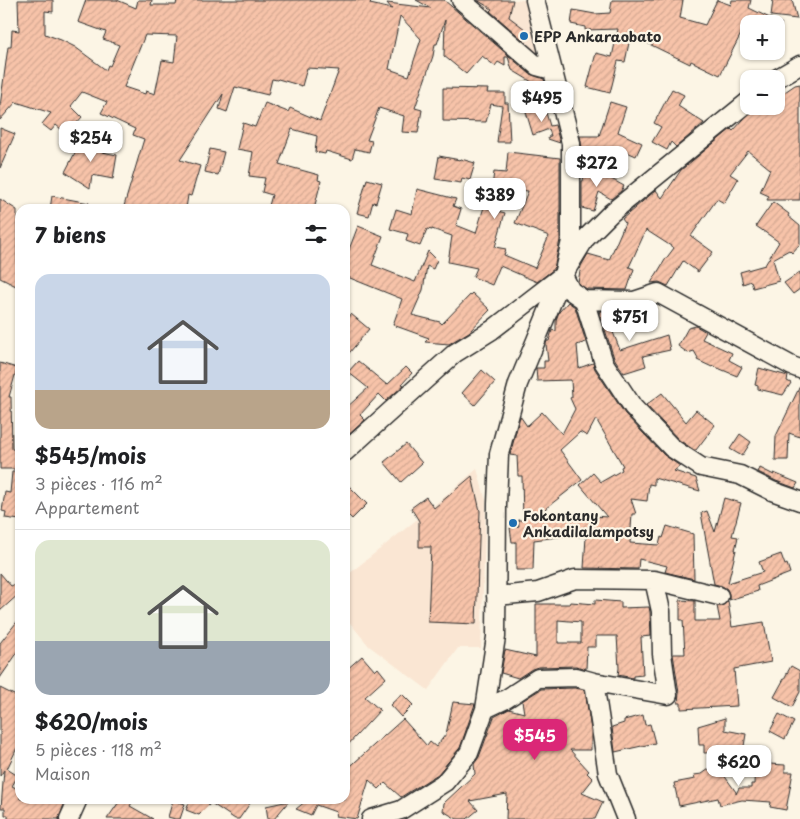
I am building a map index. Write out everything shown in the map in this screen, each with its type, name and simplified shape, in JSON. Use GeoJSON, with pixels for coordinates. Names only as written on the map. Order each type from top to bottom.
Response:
{"type":"FeatureCollection","features":[{"type":"Feature","properties":{"kind":"street"},"geometry":{"type":"LineString","coordinates":[[461,0],[537,66],[552,70]]}},
{"type":"Feature","properties":{"kind":"street"},"geometry":{"type":"LineString","coordinates":[[535,0],[571,143],[571,241],[563,275],[570,291],[584,300],[634,301],[658,293],[800,369]]}},
{"type":"Feature","properties":{"kind":"street"},"geometry":{"type":"LineString","coordinates":[[785,74],[800,65]]}},
{"type":"Feature","properties":{"kind":"street"},"geometry":{"type":"LineString","coordinates":[[371,819],[401,810],[445,782],[469,753],[486,709],[496,637],[496,504],[499,454],[518,384],[563,275],[585,239],[611,213],[740,108]]}},
{"type":"Feature","properties":{"kind":"street"},"geometry":{"type":"LineString","coordinates":[[350,448],[455,353],[492,330],[563,275]]}},
{"type":"Feature","properties":{"kind":"street"},"geometry":{"type":"LineString","coordinates":[[584,300],[604,364],[633,407],[672,448],[701,467],[740,475],[800,501]]}},
{"type":"Feature","properties":{"kind":"street"},"geometry":{"type":"LineString","coordinates":[[496,596],[538,592],[575,579],[654,580],[718,596]]}},
{"type":"Feature","properties":{"kind":"street"},"geometry":{"type":"LineString","coordinates":[[486,709],[506,699],[538,678],[576,677],[668,695],[662,654],[661,610],[654,580]]}},
{"type":"Feature","properties":{"kind":"street"},"geometry":{"type":"LineString","coordinates":[[594,682],[608,774],[626,819]]}},
{"type":"Feature","properties":{"kind":"street"},"geometry":{"type":"LineString","coordinates":[[69,819],[76,804]]}},
{"type":"Feature","properties":{"kind":"shaded area","name":"EPP Ankaraobato"},"geometry":{"type":"Polygon","coordinates":[[[463,0],[525,0],[542,61],[463,0]]]}},
{"type":"Feature","properties":{"kind":"shaded area"},"geometry":{"type":"Polygon","coordinates":[[[477,469],[486,501],[481,648],[458,648],[428,690],[369,646],[350,623],[350,573],[477,469]]]}},
{"type":"Feature","properties":{"kind":"building"},"geometry":{"type":"Polygon","coordinates":[[[18,0],[53,0],[53,12],[45,11],[45,34],[75,47],[106,70],[108,65],[110,66],[119,45],[103,39],[106,32],[78,22],[86,0],[117,0],[136,8],[138,0],[152,0],[151,5],[176,5],[177,0],[362,0],[371,1],[370,4],[392,9],[387,3],[431,8],[416,0],[444,0],[530,74],[544,79],[545,84],[542,88],[512,70],[508,57],[505,57],[505,66],[498,62],[495,66],[482,56],[466,74],[444,56],[445,20],[437,44],[435,44],[433,56],[415,108],[422,110],[418,133],[402,132],[404,116],[379,108],[367,140],[372,141],[369,152],[355,149],[352,159],[326,151],[325,154],[315,152],[317,136],[292,129],[279,164],[319,175],[318,180],[321,181],[315,204],[269,204],[272,195],[262,192],[265,178],[249,176],[253,152],[237,149],[243,123],[255,127],[265,103],[288,112],[290,108],[320,121],[339,70],[307,68],[302,86],[272,79],[268,95],[235,87],[227,112],[219,109],[223,94],[180,160],[200,166],[191,196],[188,195],[187,204],[125,204],[144,139],[133,135],[135,129],[101,113],[107,102],[82,92],[71,106],[82,117],[67,134],[56,125],[51,131],[42,124],[51,113],[16,102],[0,120],[0,106],[8,47],[11,47],[12,30],[19,31],[18,0]],[[400,16],[389,69],[409,76],[421,39],[400,16]],[[145,35],[124,87],[145,94],[146,91],[155,94],[162,60],[174,62],[177,36],[145,35]]]}},
{"type":"Feature","properties":{"kind":"building"},"geometry":{"type":"Polygon","coordinates":[[[477,0],[513,0],[509,17],[529,32],[523,33],[530,34],[524,41],[490,11],[492,9],[477,0]]]}},
{"type":"Feature","properties":{"kind":"building"},"geometry":{"type":"Polygon","coordinates":[[[612,0],[683,0],[680,18],[705,25],[717,0],[731,5],[732,0],[751,0],[749,8],[763,15],[740,15],[740,36],[720,75],[691,61],[690,64],[647,43],[630,38],[625,62],[618,61],[610,93],[587,87],[596,53],[612,57],[618,29],[585,30],[585,27],[571,24],[573,10],[595,14],[610,13],[612,0]]]}},
{"type":"Feature","properties":{"kind":"building"},"geometry":{"type":"Polygon","coordinates":[[[773,0],[792,0],[797,19],[785,18],[785,15],[771,15],[773,0]]]}},
{"type":"Feature","properties":{"kind":"building"},"geometry":{"type":"Polygon","coordinates":[[[800,84],[800,200],[767,200],[769,196],[760,192],[770,169],[748,151],[730,174],[738,179],[724,203],[717,199],[691,236],[713,252],[698,272],[683,261],[668,286],[659,282],[651,283],[674,248],[646,230],[629,267],[634,269],[627,290],[587,289],[579,284],[581,266],[588,254],[609,260],[625,223],[622,219],[656,190],[662,198],[681,170],[731,129],[733,131],[748,115],[785,115],[785,92],[800,84]]]}},
{"type":"Feature","properties":{"kind":"building"},"geometry":{"type":"Polygon","coordinates":[[[443,88],[488,89],[487,93],[505,93],[505,103],[508,103],[510,142],[497,142],[502,106],[491,104],[486,122],[443,121],[443,88]]]}},
{"type":"Feature","properties":{"kind":"building"},"geometry":{"type":"Polygon","coordinates":[[[672,89],[684,95],[678,106],[704,123],[676,147],[671,142],[667,150],[652,142],[661,127],[654,123],[672,89]]]}},
{"type":"Feature","properties":{"kind":"building"},"geometry":{"type":"Polygon","coordinates":[[[610,102],[626,107],[618,132],[642,143],[636,156],[627,152],[624,162],[582,149],[580,136],[599,136],[610,102]]]}},
{"type":"Feature","properties":{"kind":"building"},"geometry":{"type":"Polygon","coordinates":[[[544,106],[550,126],[555,125],[560,143],[548,139],[551,136],[549,129],[533,135],[526,112],[544,106]]]}},
{"type":"Feature","properties":{"kind":"building"},"geometry":{"type":"Polygon","coordinates":[[[0,128],[15,134],[0,168],[0,128]]]}},
{"type":"Feature","properties":{"kind":"building"},"geometry":{"type":"Polygon","coordinates":[[[71,138],[92,138],[92,150],[117,155],[113,179],[92,175],[90,188],[65,172],[79,145],[71,138]]]}},
{"type":"Feature","properties":{"kind":"building"},"geometry":{"type":"Polygon","coordinates":[[[210,149],[224,152],[218,175],[205,172],[210,149]]]}},
{"type":"Feature","properties":{"kind":"building"},"geometry":{"type":"Polygon","coordinates":[[[508,152],[560,158],[560,240],[554,269],[537,282],[500,266],[492,285],[473,277],[477,268],[448,262],[452,236],[427,229],[420,246],[406,241],[408,234],[390,229],[396,209],[412,214],[417,189],[456,199],[453,206],[461,209],[456,225],[476,233],[484,207],[505,213],[495,247],[506,249],[504,255],[535,268],[549,236],[515,223],[528,191],[492,187],[494,172],[506,173],[508,152]]]}},
{"type":"Feature","properties":{"kind":"building"},"geometry":{"type":"Polygon","coordinates":[[[439,156],[475,163],[470,180],[462,178],[461,183],[435,179],[439,156]]]}},
{"type":"Feature","properties":{"kind":"building"},"geometry":{"type":"Polygon","coordinates":[[[586,165],[624,186],[611,199],[599,192],[593,211],[582,208],[582,181],[586,165]]]}},
{"type":"Feature","properties":{"kind":"building"},"geometry":{"type":"Polygon","coordinates":[[[367,179],[382,183],[376,203],[373,202],[369,216],[357,213],[367,179]]]}},
{"type":"Feature","properties":{"kind":"building"},"geometry":{"type":"Polygon","coordinates":[[[52,196],[89,203],[89,204],[51,204],[52,196]]]}},
{"type":"Feature","properties":{"kind":"building"},"geometry":{"type":"Polygon","coordinates":[[[0,199],[15,209],[15,286],[0,278],[0,199]]]}},
{"type":"Feature","properties":{"kind":"building"},"geometry":{"type":"Polygon","coordinates":[[[773,202],[789,214],[788,216],[800,226],[800,244],[792,253],[789,250],[773,259],[779,281],[753,288],[751,281],[743,284],[740,272],[765,265],[779,242],[756,226],[773,202]]]}},
{"type":"Feature","properties":{"kind":"building"},"geometry":{"type":"Polygon","coordinates":[[[358,226],[383,236],[372,265],[415,282],[428,251],[437,260],[433,269],[427,266],[423,290],[412,315],[442,324],[472,293],[490,310],[469,332],[449,344],[425,342],[429,338],[393,325],[402,299],[350,278],[350,247],[358,226]]]}},
{"type":"Feature","properties":{"kind":"building"},"geometry":{"type":"Polygon","coordinates":[[[800,272],[800,289],[793,294],[784,283],[800,272]]]}},
{"type":"Feature","properties":{"kind":"building"},"geometry":{"type":"Polygon","coordinates":[[[568,302],[575,307],[586,342],[577,345],[579,368],[593,363],[625,414],[664,455],[680,466],[674,471],[696,478],[700,491],[654,478],[654,485],[649,484],[647,501],[631,499],[636,514],[632,514],[630,543],[659,545],[667,526],[693,534],[694,579],[665,572],[667,566],[639,559],[638,569],[584,568],[586,537],[566,536],[534,540],[533,570],[516,570],[516,542],[512,542],[510,528],[519,526],[518,520],[523,520],[522,476],[518,476],[517,456],[510,455],[520,416],[527,426],[542,412],[562,434],[575,409],[570,398],[572,397],[571,380],[537,381],[536,368],[544,368],[544,361],[548,361],[546,344],[549,341],[552,330],[556,331],[556,320],[559,312],[568,302]],[[596,419],[587,436],[580,432],[560,450],[582,480],[541,512],[607,517],[580,485],[593,473],[601,482],[622,470],[621,467],[623,466],[596,419]]]}},
{"type":"Feature","properties":{"kind":"building"},"geometry":{"type":"Polygon","coordinates":[[[599,311],[633,312],[634,325],[611,327],[620,350],[667,335],[670,350],[643,356],[646,366],[624,373],[614,358],[599,311]]]}},
{"type":"Feature","properties":{"kind":"building"},"geometry":{"type":"Polygon","coordinates":[[[351,314],[369,329],[350,352],[351,314]]]}},
{"type":"Feature","properties":{"kind":"building"},"geometry":{"type":"Polygon","coordinates":[[[696,326],[706,332],[702,339],[732,353],[729,360],[742,367],[737,376],[697,360],[698,358],[694,351],[688,353],[678,346],[688,328],[696,326]]]}},
{"type":"Feature","properties":{"kind":"building"},"geometry":{"type":"Polygon","coordinates":[[[358,361],[387,385],[406,367],[412,373],[402,384],[404,385],[386,401],[379,394],[360,415],[365,420],[350,434],[350,404],[368,388],[350,374],[350,370],[358,361]]]}},
{"type":"Feature","properties":{"kind":"building"},"geometry":{"type":"Polygon","coordinates":[[[0,363],[15,367],[15,375],[9,397],[11,397],[12,449],[15,450],[15,469],[0,469],[0,363]]]}},
{"type":"Feature","properties":{"kind":"building"},"geometry":{"type":"Polygon","coordinates":[[[759,368],[788,376],[787,381],[791,383],[783,395],[758,389],[758,386],[755,385],[759,368]]]}},
{"type":"Feature","properties":{"kind":"building"},"geometry":{"type":"Polygon","coordinates":[[[482,370],[495,382],[475,405],[462,393],[482,370]]]}},
{"type":"Feature","properties":{"kind":"building"},"geometry":{"type":"Polygon","coordinates":[[[800,386],[800,437],[789,433],[788,460],[775,460],[776,436],[800,386]]]}},
{"type":"Feature","properties":{"kind":"building"},"geometry":{"type":"Polygon","coordinates":[[[662,393],[686,422],[696,410],[715,425],[696,450],[679,440],[646,405],[662,393]]]}},
{"type":"Feature","properties":{"kind":"building"},"geometry":{"type":"Polygon","coordinates":[[[740,434],[751,442],[742,456],[730,449],[740,434]]]}},
{"type":"Feature","properties":{"kind":"building"},"geometry":{"type":"Polygon","coordinates":[[[406,444],[422,463],[401,482],[384,462],[406,444]]]}},
{"type":"Feature","properties":{"kind":"building"},"geometry":{"type":"Polygon","coordinates":[[[760,468],[798,483],[795,488],[776,481],[758,472],[760,468]]]}},
{"type":"Feature","properties":{"kind":"building"},"geometry":{"type":"Polygon","coordinates":[[[12,472],[15,472],[15,519],[5,518],[6,512],[2,511],[5,492],[10,493],[12,472]]]}},
{"type":"Feature","properties":{"kind":"building"},"geometry":{"type":"Polygon","coordinates":[[[472,476],[480,511],[476,624],[428,622],[431,547],[419,547],[419,521],[411,508],[426,497],[434,508],[472,476]]]}},
{"type":"Feature","properties":{"kind":"building"},"geometry":{"type":"Polygon","coordinates":[[[350,487],[367,504],[352,519],[350,517],[350,487]]]}},
{"type":"Feature","properties":{"kind":"building"},"geometry":{"type":"Polygon","coordinates":[[[724,498],[741,503],[732,536],[738,537],[728,583],[763,572],[759,562],[781,554],[790,573],[757,586],[758,591],[729,600],[727,589],[714,584],[701,513],[707,511],[715,532],[724,498]]]}},
{"type":"Feature","properties":{"kind":"building"},"geometry":{"type":"Polygon","coordinates":[[[0,573],[11,586],[15,584],[15,598],[0,611],[0,573]]]}},
{"type":"Feature","properties":{"kind":"building"},"geometry":{"type":"Polygon","coordinates":[[[595,600],[621,602],[621,608],[649,607],[651,636],[641,637],[643,675],[633,676],[633,678],[618,675],[617,636],[596,636],[596,647],[587,647],[586,669],[576,666],[538,667],[518,678],[501,673],[505,650],[536,657],[536,604],[570,604],[571,602],[595,604],[595,600]],[[558,620],[558,643],[581,643],[581,622],[558,620]]]}},
{"type":"Feature","properties":{"kind":"building"},"geometry":{"type":"Polygon","coordinates":[[[680,600],[695,601],[695,621],[720,621],[717,606],[722,606],[728,601],[732,627],[764,622],[771,662],[734,669],[737,706],[681,709],[681,703],[678,703],[679,693],[673,654],[685,654],[683,620],[680,620],[680,600]]]}},
{"type":"Feature","properties":{"kind":"building"},"geometry":{"type":"Polygon","coordinates":[[[15,624],[15,656],[0,678],[0,643],[15,624]]]}},
{"type":"Feature","properties":{"kind":"building"},"geometry":{"type":"Polygon","coordinates":[[[362,656],[375,671],[378,668],[386,678],[365,697],[380,710],[350,743],[350,667],[362,656]]]}},
{"type":"Feature","properties":{"kind":"building"},"geometry":{"type":"Polygon","coordinates":[[[791,666],[800,671],[800,692],[792,707],[774,697],[791,666]]]}},
{"type":"Feature","properties":{"kind":"building"},"geometry":{"type":"Polygon","coordinates":[[[0,688],[15,696],[15,752],[7,769],[15,774],[15,781],[12,786],[15,788],[15,804],[64,804],[59,819],[8,819],[8,815],[5,815],[5,808],[1,808],[4,770],[0,776],[0,688]]]}},
{"type":"Feature","properties":{"kind":"building"},"geometry":{"type":"Polygon","coordinates":[[[575,688],[585,690],[591,730],[591,750],[570,750],[589,771],[587,773],[593,779],[582,793],[603,802],[595,819],[506,819],[507,794],[470,801],[478,810],[467,819],[457,819],[443,811],[444,803],[475,774],[474,764],[479,757],[494,717],[509,709],[524,713],[522,701],[541,689],[575,688]]]}},
{"type":"Feature","properties":{"kind":"building"},"geometry":{"type":"Polygon","coordinates":[[[402,694],[413,705],[401,717],[390,705],[402,694]]]}},
{"type":"Feature","properties":{"kind":"building"},"geometry":{"type":"Polygon","coordinates":[[[453,702],[475,704],[460,748],[438,774],[401,797],[385,783],[379,789],[369,780],[357,819],[335,816],[336,812],[316,805],[311,815],[296,809],[302,804],[350,804],[350,767],[403,719],[427,746],[430,742],[436,747],[446,734],[453,702]]]}},
{"type":"Feature","properties":{"kind":"building"},"geometry":{"type":"Polygon","coordinates":[[[779,714],[794,722],[785,739],[770,731],[779,714]]]}},
{"type":"Feature","properties":{"kind":"building"},"geometry":{"type":"Polygon","coordinates":[[[643,715],[645,725],[650,724],[655,743],[615,752],[612,727],[624,723],[624,720],[643,715]]]}},
{"type":"Feature","properties":{"kind":"building"},"geometry":{"type":"Polygon","coordinates":[[[725,718],[725,730],[746,734],[743,752],[704,753],[704,745],[699,745],[698,726],[725,718]]]}},
{"type":"Feature","properties":{"kind":"building"},"geometry":{"type":"Polygon","coordinates":[[[755,760],[770,760],[770,764],[785,765],[785,772],[793,772],[786,810],[770,807],[771,802],[742,800],[720,805],[718,798],[679,806],[674,783],[695,779],[694,775],[702,774],[716,764],[736,794],[739,788],[751,788],[751,784],[754,784],[755,760]]]}},
{"type":"Feature","properties":{"kind":"building"},"geometry":{"type":"Polygon","coordinates":[[[118,804],[131,804],[130,806],[153,819],[107,819],[118,804]]]}},
{"type":"Feature","properties":{"kind":"building"},"geometry":{"type":"Polygon","coordinates":[[[172,804],[185,804],[180,819],[168,817],[172,804]]]}},
{"type":"Feature","properties":{"kind":"building"},"geometry":{"type":"Polygon","coordinates":[[[189,804],[210,804],[199,815],[186,810],[189,804]]]}},
{"type":"Feature","properties":{"kind":"building"},"geometry":{"type":"Polygon","coordinates":[[[212,804],[250,804],[239,819],[235,819],[212,804]]]}},
{"type":"Feature","properties":{"kind":"building"},"geometry":{"type":"Polygon","coordinates":[[[286,804],[274,819],[268,819],[266,806],[286,804]]]}},
{"type":"Feature","properties":{"kind":"place","name":"EPP Ankaraobato"},"geometry":{"type":"Point","coordinates":[524,36]}},
{"type":"Feature","properties":{"kind":"place","name":"Fokontany Ankadilalampotsy"},"geometry":{"type":"Point","coordinates":[513,523]}}]}
